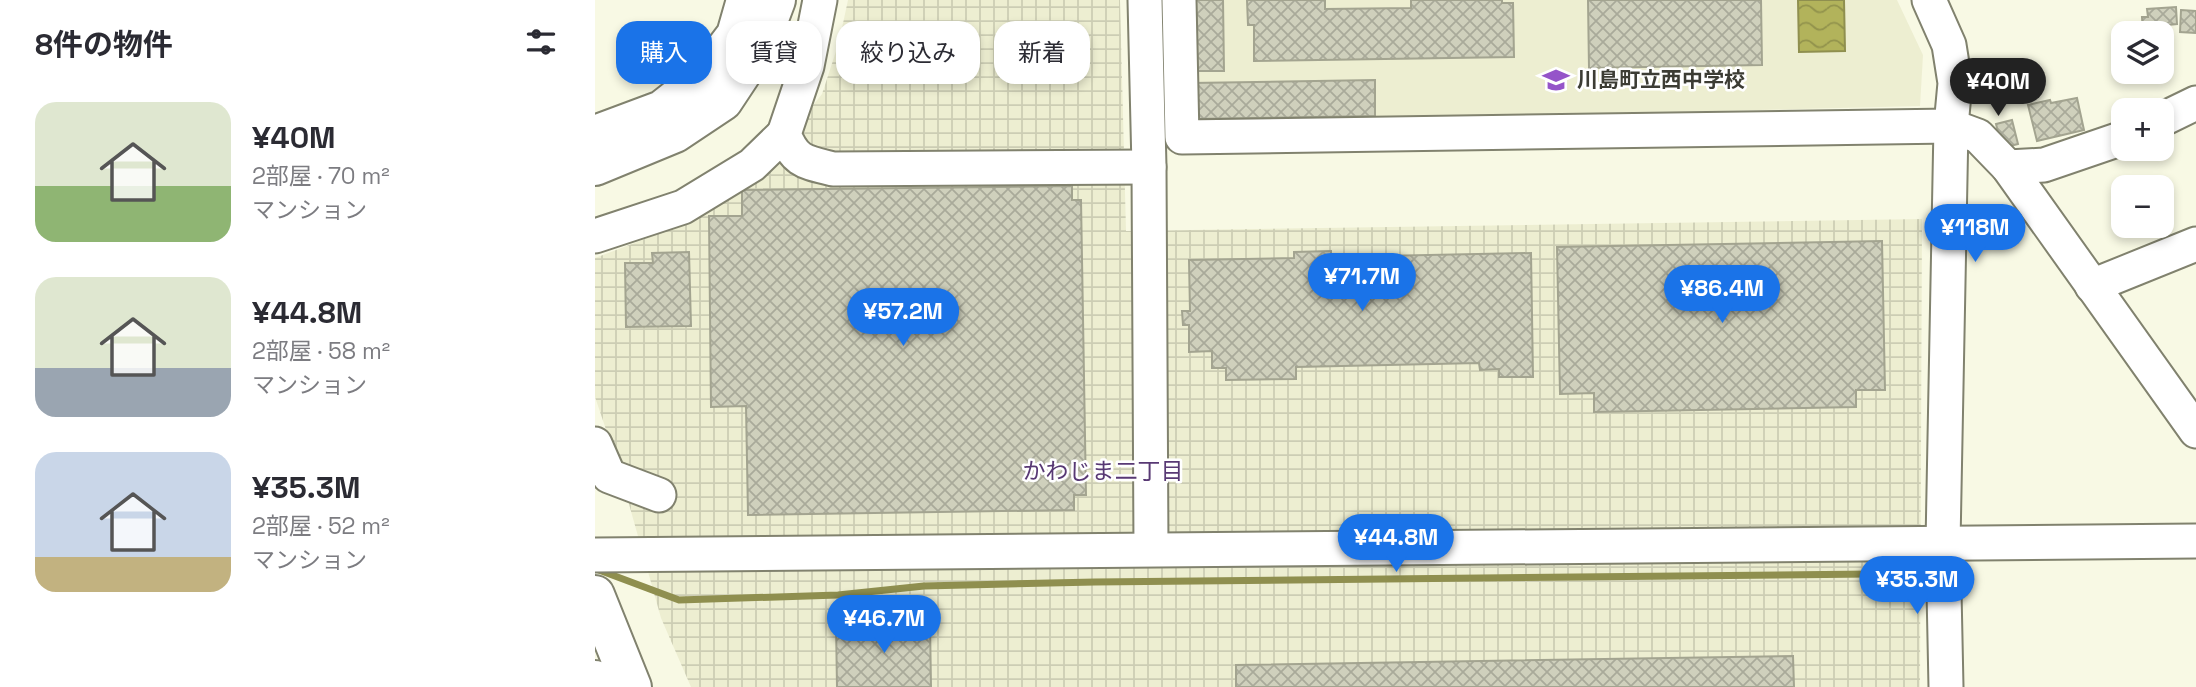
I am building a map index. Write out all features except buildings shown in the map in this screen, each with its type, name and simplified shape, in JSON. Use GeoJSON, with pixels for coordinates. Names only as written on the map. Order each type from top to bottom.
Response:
{"type":"FeatureCollection","features":[{"type":"Feature","properties":{"kind":"highway"},"geometry":{"type":"LineString","coordinates":[[595,135],[662,110],[704,78],[736,35],[746,0]]}},
{"type":"Feature","properties":{"kind":"highway"},"geometry":{"type":"LineString","coordinates":[[595,166],[675,133],[723,101],[758,48],[776,0]]}},
{"type":"Feature","properties":{"kind":"highway"},"geometry":{"type":"LineString","coordinates":[[595,595],[632,687]]}},
{"type":"Feature","properties":{"kind":"highway"},"geometry":{"type":"LineString","coordinates":[[595,680],[598,687]]}},
{"type":"Feature","properties":{"kind":"street"},"geometry":{"type":"LineString","coordinates":[[595,236],[683,207],[752,164],[784,134],[807,66],[820,0]]}},
{"type":"Feature","properties":{"kind":"street"},"geometry":{"type":"LineString","coordinates":[[1145,0],[1149,167],[1151,549]]}},
{"type":"Feature","properties":{"kind":"street"},"geometry":{"type":"LineString","coordinates":[[1179,0],[1182,137],[1951,126],[1978,136],[2008,167],[2196,431]]}},
{"type":"Feature","properties":{"kind":"street"},"geometry":{"type":"LineString","coordinates":[[1929,0],[1949,44],[1955,83],[1951,126],[1943,543],[1946,687]]}},
{"type":"Feature","properties":{"kind":"street"},"geometry":{"type":"LineString","coordinates":[[2174,114],[2196,103]]}},
{"type":"Feature","properties":{"kind":"street"},"geometry":{"type":"LineString","coordinates":[[784,134],[790,151],[806,163],[833,169],[1149,167]]}},
{"type":"Feature","properties":{"kind":"street"},"geometry":{"type":"LineString","coordinates":[[2008,167],[2044,165],[2111,142]]}},
{"type":"Feature","properties":{"kind":"street"},"geometry":{"type":"LineString","coordinates":[[2092,286],[2196,244]]}},
{"type":"Feature","properties":{"kind":"street"},"geometry":{"type":"LineString","coordinates":[[595,443],[609,476],[659,495]]}},
{"type":"Feature","properties":{"kind":"street"},"geometry":{"type":"LineString","coordinates":[[595,555],[2196,541]]}},
{"type":"Feature","properties":{"kind":"shaded area"},"geometry":{"type":"Polygon","coordinates":[[[848,0],[1120,0],[1126,231],[1922,219],[1920,687],[691,687],[661,618],[618,465],[595,397],[595,258],[658,234],[712,202],[767,163],[822,94],[836,51],[836,84],[980,84],[980,21],[844,21],[848,0]]]}},
{"type":"Feature","properties":{"kind":"shaded area","name":"川島町立西中学校"},"geometry":{"type":"Polygon","coordinates":[[[1189,0],[1897,0],[1923,55],[1920,106],[1190,124],[1189,0]]]}},
{"type":"Feature","properties":{"kind":"water"},"geometry":{"type":"Polygon","coordinates":[[[1798,0],[1844,0],[1845,51],[1799,52],[1798,0]]]}},
{"type":"Feature","properties":{"kind":"waterway"},"geometry":{"type":"LineString","coordinates":[[596,569],[679,600],[838,595],[924,586],[1095,582],[1871,574]]}},
{"type":"Feature","properties":{"kind":"place","name":"川島町立西中学校"},"geometry":{"type":"Point","coordinates":[1556,80]}},
{"type":"Feature","properties":{"kind":"district","name":"かわじま二丁目"},"geometry":{"type":"Point","coordinates":[1103,471]}}]}
